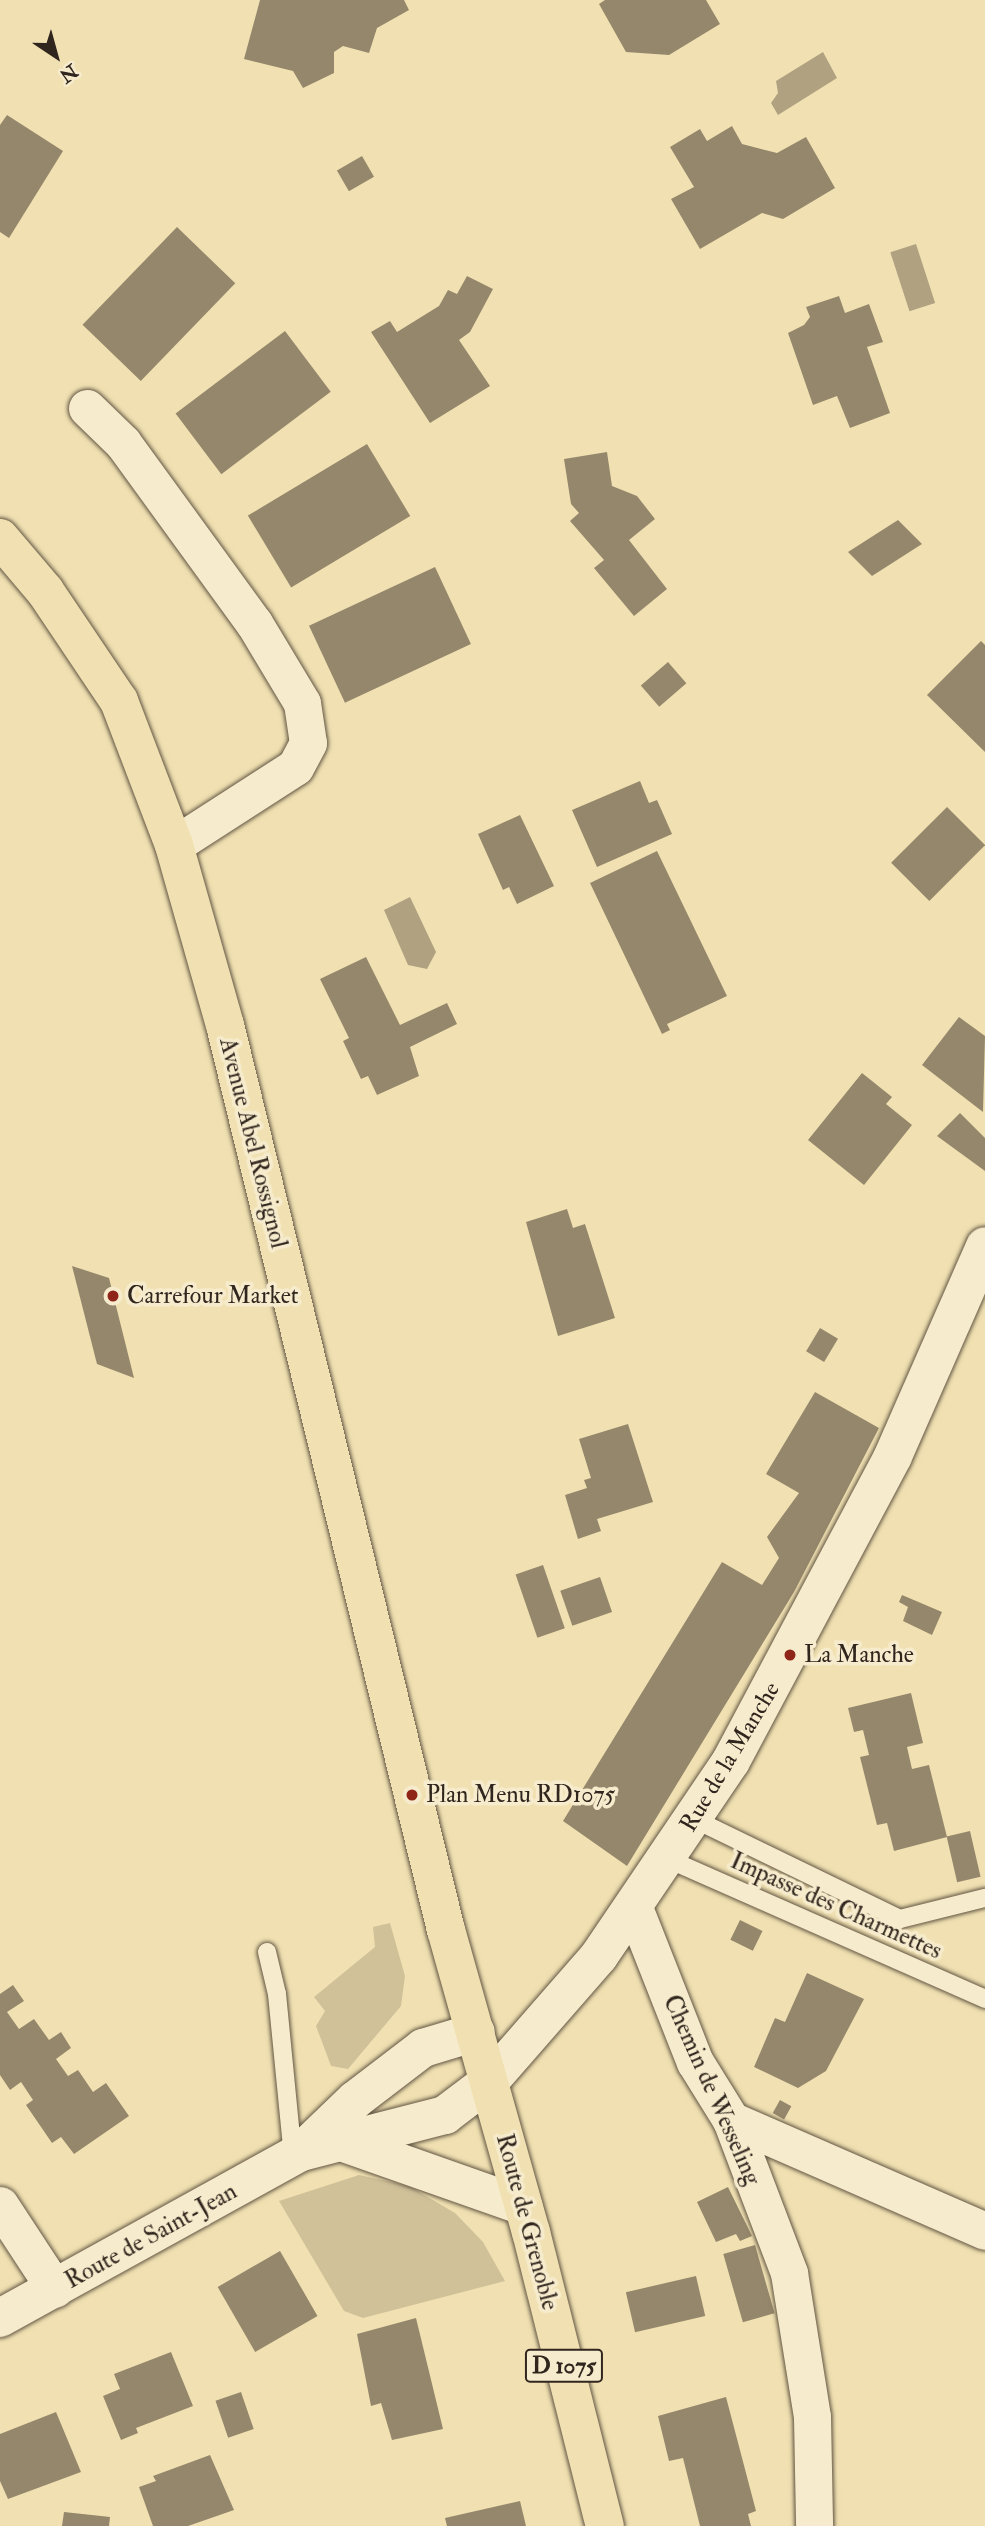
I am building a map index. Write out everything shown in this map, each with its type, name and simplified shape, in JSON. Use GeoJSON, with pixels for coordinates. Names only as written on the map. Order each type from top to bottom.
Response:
{"type":"FeatureCollection","features":[{"type":"Feature","properties":{"kind":"main road","name":"Avenue Abel Rossignol"},"geometry":{"type":"LineString","coordinates":[[0,538],[45,591],[119,701],[174,845],[225,1025],[431,1872],[476,2032]]}},
{"type":"Feature","properties":{"kind":"main road","name":"D 1075"},"geometry":{"type":"LineString","coordinates":[[476,2032],[490,2081]]}},
{"type":"Feature","properties":{"kind":"main road","name":"Route de Grenoble"},"geometry":{"type":"LineString","coordinates":[[490,2081],[605,2526]]}},
{"type":"Feature","properties":{"kind":"street"},"geometry":{"type":"LineString","coordinates":[[87,408],[123,443],[156,488],[254,623],[302,704],[308,743],[295,767],[174,845]]}},
{"type":"Feature","properties":{"kind":"street","name":"Rue de la Manche"},"geometry":{"type":"LineString","coordinates":[[490,2081],[599,1956],[694,1819],[790,1655],[893,1455],[985,1246]]}},
{"type":"Feature","properties":{"kind":"street","name":"Chemin de Wesseling"},"geometry":{"type":"LineString","coordinates":[[633,1905],[695,2062],[731,2120],[789,2273],[813,2417],[814,2526]]}},
{"type":"Feature","properties":{"kind":"street","name":"Route de Saint-Jean"},"geometry":{"type":"LineString","coordinates":[[0,2318],[297,2154],[355,2100],[423,2048],[476,2032]]}},
{"type":"Feature","properties":{"kind":"street","name":"Route de Saint-Jean"},"geometry":{"type":"LineString","coordinates":[[297,2154],[347,2144],[445,2115],[490,2081]]}},
{"type":"Feature","properties":{"kind":"street"},"geometry":{"type":"LineString","coordinates":[[731,2120],[985,2231]]}},
{"type":"Feature","properties":{"kind":"street","name":"Route de Saint-Jean"},"geometry":{"type":"LineString","coordinates":[[347,2144],[523,2206]]}},
{"type":"Feature","properties":{"kind":"street"},"geometry":{"type":"LineString","coordinates":[[0,2206],[55,2289]]}},
{"type":"Feature","properties":{"kind":"lane"},"geometry":{"type":"LineString","coordinates":[[694,1819],[900,1919],[985,1898]]}},
{"type":"Feature","properties":{"kind":"lane","name":"Impasse des Charmettes"},"geometry":{"type":"LineString","coordinates":[[667,1859],[985,1999]]}},
{"type":"Feature","properties":{"kind":"lane"},"geometry":{"type":"LineString","coordinates":[[267,1952],[277,1994],[297,2154]]}},
{"type":"Feature","properties":{"kind":"shaded area"},"geometry":{"type":"Polygon","coordinates":[[[823,52],[837,78],[778,115],[771,103],[778,93],[776,81],[823,52]]]}},
{"type":"Feature","properties":{"kind":"shaded area"},"geometry":{"type":"Polygon","coordinates":[[[916,244],[935,303],[909,311],[890,252],[916,244]]]}},
{"type":"Feature","properties":{"kind":"shaded area"},"geometry":{"type":"Polygon","coordinates":[[[410,897],[436,952],[427,969],[408,965],[384,910],[410,897]]]}},
{"type":"Feature","properties":{"kind":"shaded area"},"geometry":{"type":"Polygon","coordinates":[[[390,1923],[405,1976],[401,2006],[348,2069],[331,2066],[316,2026],[325,2011],[314,1997],[375,1947],[373,1927],[390,1923]]]}},
{"type":"Feature","properties":{"kind":"shaded area"},"geometry":{"type":"Polygon","coordinates":[[[359,2175],[409,2186],[455,2213],[483,2242],[505,2281],[363,2318],[344,2311],[279,2201],[359,2175]]]}},
{"type":"Feature","properties":{"kind":"building"},"geometry":{"type":"Polygon","coordinates":[[[260,0],[404,0],[409,10],[377,28],[369,53],[343,46],[334,52],[334,73],[303,88],[293,71],[244,59],[260,0]]]}},
{"type":"Feature","properties":{"kind":"building"},"geometry":{"type":"Polygon","coordinates":[[[605,0],[706,0],[720,24],[669,55],[626,52],[599,4],[605,0]]]}},
{"type":"Feature","properties":{"kind":"building"},"geometry":{"type":"Polygon","coordinates":[[[7,115],[63,151],[9,238],[0,232],[0,125],[7,115]]]}},
{"type":"Feature","properties":{"kind":"building"},"geometry":{"type":"Polygon","coordinates":[[[732,126],[742,144],[777,153],[806,137],[835,188],[783,219],[762,213],[700,249],[671,199],[694,187],[670,147],[700,129],[707,141],[732,126]]]}},
{"type":"Feature","properties":{"kind":"building"},"geometry":{"type":"Polygon","coordinates":[[[362,156],[374,177],[349,191],[337,170],[362,156]]]}},
{"type":"Feature","properties":{"kind":"building"},"geometry":{"type":"Polygon","coordinates":[[[177,227],[235,283],[141,381],[83,325],[177,227]]]}},
{"type":"Feature","properties":{"kind":"building"},"geometry":{"type":"Polygon","coordinates":[[[467,276],[493,289],[470,332],[459,340],[490,386],[430,423],[371,332],[390,321],[397,332],[439,306],[448,290],[457,294],[467,276]]]}},
{"type":"Feature","properties":{"kind":"building"},"geometry":{"type":"Polygon","coordinates":[[[839,296],[845,313],[869,304],[883,342],[867,347],[890,413],[850,428],[837,396],[813,405],[788,333],[804,325],[810,317],[806,307],[839,296]]]}},
{"type":"Feature","properties":{"kind":"building"},"geometry":{"type":"Polygon","coordinates":[[[285,331],[331,392],[221,474],[176,413],[285,331]]]}},
{"type":"Feature","properties":{"kind":"building"},"geometry":{"type":"Polygon","coordinates":[[[367,444],[410,516],[291,588],[248,516],[367,444]]]}},
{"type":"Feature","properties":{"kind":"building"},"geometry":{"type":"Polygon","coordinates":[[[607,452],[612,486],[637,496],[655,519],[629,540],[667,589],[634,616],[594,568],[604,560],[570,521],[579,513],[571,504],[564,459],[607,452]]]}},
{"type":"Feature","properties":{"kind":"building"},"geometry":{"type":"Polygon","coordinates":[[[898,520],[922,544],[872,576],[848,552],[898,520]]]}},
{"type":"Feature","properties":{"kind":"building"},"geometry":{"type":"Polygon","coordinates":[[[435,567],[471,644],[345,703],[309,626],[435,567]]]}},
{"type":"Feature","properties":{"kind":"building"},"geometry":{"type":"Polygon","coordinates":[[[981,641],[985,645],[985,752],[927,695],[981,641]]]}},
{"type":"Feature","properties":{"kind":"building"},"geometry":{"type":"Polygon","coordinates":[[[668,662],[686,683],[659,707],[641,686],[668,662]]]}},
{"type":"Feature","properties":{"kind":"building"},"geometry":{"type":"Polygon","coordinates":[[[640,781],[649,803],[657,800],[672,834],[597,867],[572,810],[640,781]]]}},
{"type":"Feature","properties":{"kind":"building"},"geometry":{"type":"Polygon","coordinates":[[[947,807],[985,845],[929,901],[891,863],[947,807]]]}},
{"type":"Feature","properties":{"kind":"building"},"geometry":{"type":"Polygon","coordinates":[[[520,815],[554,886],[517,904],[509,887],[503,890],[478,834],[520,815]]]}},
{"type":"Feature","properties":{"kind":"building"},"geometry":{"type":"Polygon","coordinates":[[[657,851],[727,996],[667,1024],[670,1030],[662,1034],[590,883],[657,851]]]}},
{"type":"Feature","properties":{"kind":"building"},"geometry":{"type":"Polygon","coordinates":[[[366,957],[400,1025],[447,1003],[457,1024],[410,1047],[419,1076],[377,1095],[368,1076],[361,1079],[343,1041],[349,1038],[320,979],[366,957]]]}},
{"type":"Feature","properties":{"kind":"building"},"geometry":{"type":"Polygon","coordinates":[[[959,1017],[985,1036],[983,1112],[922,1065],[959,1017]]]}},
{"type":"Feature","properties":{"kind":"building"},"geometry":{"type":"Polygon","coordinates":[[[862,1073],[892,1097],[886,1104],[912,1125],[864,1185],[808,1140],[862,1073]]]}},
{"type":"Feature","properties":{"kind":"building"},"geometry":{"type":"Polygon","coordinates":[[[960,1113],[985,1138],[985,1171],[937,1136],[960,1113]]]}},
{"type":"Feature","properties":{"kind":"building"},"geometry":{"type":"Polygon","coordinates":[[[567,1209],[573,1228],[585,1224],[615,1318],[558,1336],[526,1222],[567,1209]]]}},
{"type":"Feature","properties":{"kind":"building"},"geometry":{"type":"Polygon","coordinates":[[[72,1266],[109,1278],[134,1378],[97,1364],[72,1266]]]}},
{"type":"Feature","properties":{"kind":"building"},"geometry":{"type":"Polygon","coordinates":[[[820,1328],[838,1339],[824,1362],[806,1351],[820,1328]]]}},
{"type":"Feature","properties":{"kind":"building"},"geometry":{"type":"Polygon","coordinates":[[[815,1392],[879,1428],[794,1592],[627,1866],[563,1821],[722,1562],[762,1585],[779,1558],[767,1537],[799,1493],[766,1474],[815,1392]]]}},
{"type":"Feature","properties":{"kind":"building"},"geometry":{"type":"Polygon","coordinates":[[[628,1424],[653,1502],[597,1519],[601,1531],[578,1539],[565,1495],[587,1488],[584,1480],[591,1478],[579,1439],[628,1424]]]}},
{"type":"Feature","properties":{"kind":"building"},"geometry":{"type":"Polygon","coordinates":[[[543,1565],[565,1628],[537,1638],[516,1574],[543,1565]]]}},
{"type":"Feature","properties":{"kind":"building"},"geometry":{"type":"Polygon","coordinates":[[[600,1577],[612,1612],[572,1626],[560,1591],[600,1577]]]}},
{"type":"Feature","properties":{"kind":"building"},"geometry":{"type":"Polygon","coordinates":[[[902,1595],[942,1612],[932,1635],[903,1621],[908,1607],[899,1602],[902,1595]]]}},
{"type":"Feature","properties":{"kind":"building"},"geometry":{"type":"Polygon","coordinates":[[[911,1693],[923,1743],[907,1747],[912,1769],[929,1765],[947,1837],[894,1851],[887,1823],[877,1825],[860,1757],[869,1755],[863,1730],[854,1732],[848,1708],[911,1693]]]}},
{"type":"Feature","properties":{"kind":"building"},"geometry":{"type":"Polygon","coordinates":[[[970,1831],[981,1877],[957,1882],[947,1836],[970,1831]]]}},
{"type":"Feature","properties":{"kind":"building"},"geometry":{"type":"Polygon","coordinates":[[[740,1920],[762,1931],[753,1951],[730,1940],[740,1920]]]}},
{"type":"Feature","properties":{"kind":"building"},"geometry":{"type":"Polygon","coordinates":[[[807,1973],[864,1999],[826,2071],[798,2088],[754,2067],[775,2018],[785,2022],[807,1973]]]}},
{"type":"Feature","properties":{"kind":"building"},"geometry":{"type":"Polygon","coordinates":[[[13,1985],[24,2001],[7,2012],[19,2029],[34,2019],[49,2040],[61,2032],[71,2048],[56,2059],[68,2076],[78,2070],[93,2092],[106,2083],[129,2116],[74,2154],[61,2137],[52,2143],[26,2105],[33,2100],[21,2082],[10,2090],[0,2075],[0,1994],[13,1985]]]}},
{"type":"Feature","properties":{"kind":"building"},"geometry":{"type":"Polygon","coordinates":[[[780,2100],[791,2106],[784,2119],[773,2113],[780,2100]]]}},
{"type":"Feature","properties":{"kind":"building"},"geometry":{"type":"Polygon","coordinates":[[[728,2187],[752,2236],[740,2241],[736,2234],[716,2242],[697,2202],[728,2187]]]}},
{"type":"Feature","properties":{"kind":"building"},"geometry":{"type":"Polygon","coordinates":[[[755,2245],[775,2313],[743,2322],[723,2254],[755,2245]]]}},
{"type":"Feature","properties":{"kind":"building"},"geometry":{"type":"Polygon","coordinates":[[[280,2251],[317,2316],[255,2352],[218,2287],[280,2251]]]}},
{"type":"Feature","properties":{"kind":"building"},"geometry":{"type":"Polygon","coordinates":[[[696,2276],[705,2316],[635,2332],[626,2292],[696,2276]]]}},
{"type":"Feature","properties":{"kind":"building"},"geometry":{"type":"Polygon","coordinates":[[[416,2318],[443,2429],[392,2440],[381,2403],[371,2406],[357,2334],[416,2318]]]}},
{"type":"Feature","properties":{"kind":"building"},"geometry":{"type":"Polygon","coordinates":[[[171,2352],[193,2406],[136,2428],[138,2433],[121,2440],[103,2396],[120,2389],[114,2374],[171,2352]]]}},
{"type":"Feature","properties":{"kind":"building"},"geometry":{"type":"Polygon","coordinates":[[[241,2392],[254,2429],[228,2438],[215,2401],[241,2392]]]}},
{"type":"Feature","properties":{"kind":"building"},"geometry":{"type":"Polygon","coordinates":[[[726,2397],[756,2511],[748,2514],[751,2526],[700,2526],[683,2458],[669,2461],[658,2416],[726,2397]]]}},
{"type":"Feature","properties":{"kind":"building"},"geometry":{"type":"Polygon","coordinates":[[[56,2412],[81,2472],[8,2499],[0,2481],[0,2434],[56,2412]]]}},
{"type":"Feature","properties":{"kind":"building"},"geometry":{"type":"Polygon","coordinates":[[[210,2455],[234,2510],[188,2526],[153,2526],[139,2487],[156,2481],[153,2476],[210,2455]]]}},
{"type":"Feature","properties":{"kind":"building"},"geometry":{"type":"Polygon","coordinates":[[[520,2501],[526,2526],[447,2526],[445,2518],[520,2501]]]}},
{"type":"Feature","properties":{"kind":"building"},"geometry":{"type":"Polygon","coordinates":[[[64,2512],[110,2517],[109,2526],[62,2526],[64,2512]]]}},
{"type":"Feature","properties":{"kind":"place","name":"Carrefour Market"},"geometry":{"type":"Point","coordinates":[113,1296]}},
{"type":"Feature","properties":{"kind":"place","name":"La Manche"},"geometry":{"type":"Point","coordinates":[790,1655]}},
{"type":"Feature","properties":{"kind":"place","name":"Plan Menu RD1075"},"geometry":{"type":"Point","coordinates":[412,1795]}}]}
